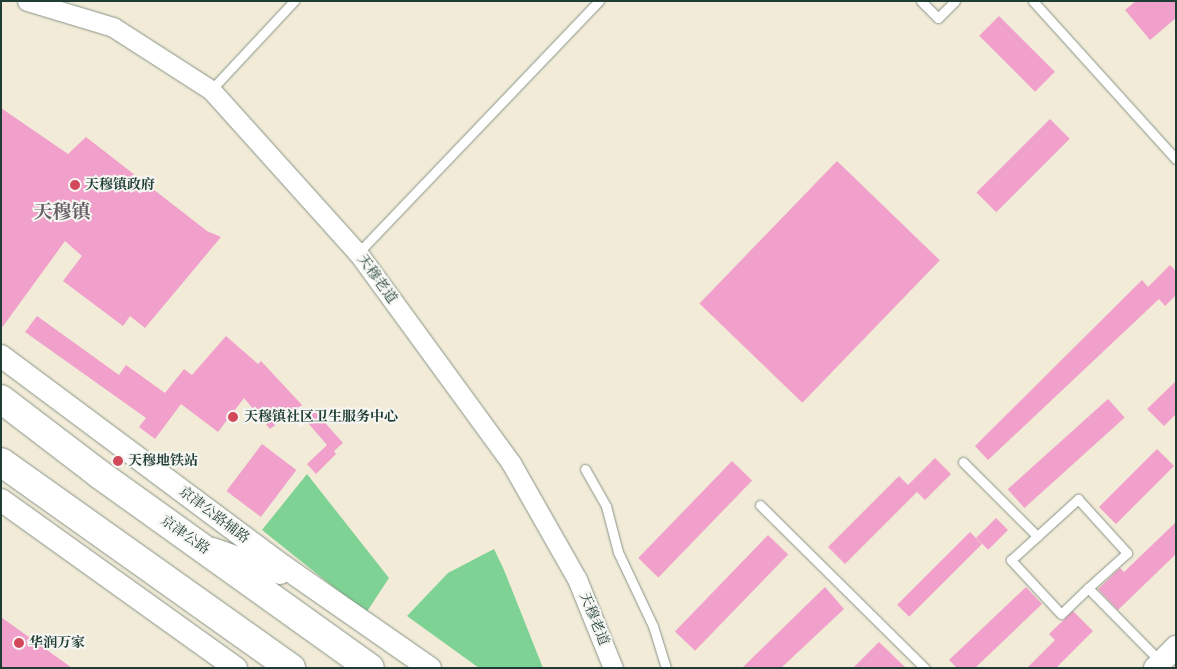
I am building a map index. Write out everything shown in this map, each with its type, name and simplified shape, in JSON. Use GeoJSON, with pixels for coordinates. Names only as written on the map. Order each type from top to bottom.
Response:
{"type":"FeatureCollection","features":[{"type":"Feature","properties":{"kind":"highway","name":"京津公路"},"geometry":{"type":"LineString","coordinates":[[7,402],[99,474],[370,668]]}},
{"type":"Feature","properties":{"kind":"highway"},"geometry":{"type":"LineString","coordinates":[[1,462],[291,668]]}},
{"type":"Feature","properties":{"kind":"street","name":"天穆老道"},"geometry":{"type":"LineString","coordinates":[[27,1],[113,27],[211,90],[358,253],[511,463],[577,579],[613,668]]}},
{"type":"Feature","properties":{"kind":"street","name":"京津公路辅路"},"geometry":{"type":"LineString","coordinates":[[1,356],[269,556],[430,668]]}},
{"type":"Feature","properties":{"kind":"street"},"geometry":{"type":"LineString","coordinates":[[1,500],[236,668]]}},
{"type":"Feature","properties":{"kind":"street"},"geometry":{"type":"LineString","coordinates":[[200,545],[258,564],[332,599]]}},
{"type":"Feature","properties":{"kind":"lane"},"geometry":{"type":"LineString","coordinates":[[211,90],[294,1]]}},
{"type":"Feature","properties":{"kind":"lane"},"geometry":{"type":"LineString","coordinates":[[358,253],[599,1]]}},
{"type":"Feature","properties":{"kind":"lane"},"geometry":{"type":"LineString","coordinates":[[922,1],[938,18],[955,1]]}},
{"type":"Feature","properties":{"kind":"lane"},"geometry":{"type":"LineString","coordinates":[[1033,1],[1176,158]]}},
{"type":"Feature","properties":{"kind":"lane"},"geometry":{"type":"LineString","coordinates":[[963,462],[1037,536]]}},
{"type":"Feature","properties":{"kind":"lane"},"geometry":{"type":"LineString","coordinates":[[585,469],[606,506],[618,552],[653,626],[666,668]]}},
{"type":"Feature","properties":{"kind":"lane"},"geometry":{"type":"LineString","coordinates":[[1078,499],[1127,553],[1088,588],[1061,614],[1011,560],[1078,499]]}},
{"type":"Feature","properties":{"kind":"lane"},"geometry":{"type":"LineString","coordinates":[[760,505],[925,668]]}},
{"type":"Feature","properties":{"kind":"lane"},"geometry":{"type":"LineString","coordinates":[[1088,588],[1164,659]]}},
{"type":"Feature","properties":{"kind":"green space"},"geometry":{"type":"Polygon","coordinates":[[[307,474],[389,578],[366,613],[262,530],[307,474]]]}},
{"type":"Feature","properties":{"kind":"green space"},"geometry":{"type":"Polygon","coordinates":[[[494,549],[543,668],[479,668],[407,616],[448,573],[494,549]]]}},
{"type":"Feature","properties":{"kind":"building"},"geometry":{"type":"Polygon","coordinates":[[[1136,1],[1176,1],[1176,18],[1150,40],[1125,10],[1136,1]]]}},
{"type":"Feature","properties":{"kind":"building"},"geometry":{"type":"Polygon","coordinates":[[[999,16],[1055,72],[1035,92],[979,36],[999,16]]]}},
{"type":"Feature","properties":{"kind":"building","name":"天穆镇政府"},"geometry":{"type":"Polygon","coordinates":[[[1,108],[68,154],[86,137],[207,231],[221,237],[145,328],[130,316],[123,326],[63,281],[82,256],[65,241],[1,329],[1,108]]]}},
{"type":"Feature","properties":{"kind":"building"},"geometry":{"type":"Polygon","coordinates":[[[1050,119],[1070,139],[996,212],[976,193],[1050,119]]]}},
{"type":"Feature","properties":{"kind":"building"},"geometry":{"type":"Polygon","coordinates":[[[837,161],[940,260],[802,403],[699,303],[837,161]]]}},
{"type":"Feature","properties":{"kind":"building"},"geometry":{"type":"Polygon","coordinates":[[[1170,265],[1176,271],[1176,295],[1165,306],[1159,299],[988,460],[975,446],[1142,280],[1148,287],[1170,265]]]}},
{"type":"Feature","properties":{"kind":"building"},"geometry":{"type":"Polygon","coordinates":[[[37,316],[119,375],[126,365],[165,393],[184,369],[192,375],[226,336],[258,364],[261,361],[302,405],[270,429],[244,398],[218,432],[181,404],[155,439],[139,427],[146,418],[25,332],[37,316]]]}},
{"type":"Feature","properties":{"kind":"building"},"geometry":{"type":"Polygon","coordinates":[[[1176,381],[1176,414],[1164,426],[1147,409],[1176,381]]]}},
{"type":"Feature","properties":{"kind":"building"},"geometry":{"type":"Polygon","coordinates":[[[1108,399],[1125,418],[1024,508],[1008,489],[1108,399]]]}},
{"type":"Feature","properties":{"kind":"building"},"geometry":{"type":"Polygon","coordinates":[[[312,408],[343,443],[334,451],[336,454],[316,474],[307,464],[327,445],[302,416],[312,408]]]}},
{"type":"Feature","properties":{"kind":"building"},"geometry":{"type":"Polygon","coordinates":[[[262,444],[296,470],[261,517],[226,491],[262,444]]]}},
{"type":"Feature","properties":{"kind":"building"},"geometry":{"type":"Polygon","coordinates":[[[1157,449],[1174,466],[1116,524],[1099,507],[1157,449]]]}},
{"type":"Feature","properties":{"kind":"building"},"geometry":{"type":"Polygon","coordinates":[[[935,458],[951,474],[925,500],[917,492],[845,564],[828,547],[899,476],[908,485],[935,458]]]}},
{"type":"Feature","properties":{"kind":"building"},"geometry":{"type":"Polygon","coordinates":[[[732,461],[752,480],[658,578],[638,558],[732,461]]]}},
{"type":"Feature","properties":{"kind":"building"},"geometry":{"type":"Polygon","coordinates":[[[996,518],[1008,530],[988,550],[976,538],[996,518]]]}},
{"type":"Feature","properties":{"kind":"building"},"geometry":{"type":"Polygon","coordinates":[[[1176,522],[1176,554],[1118,610],[1098,589],[1120,568],[1124,572],[1176,522]]]}},
{"type":"Feature","properties":{"kind":"building"},"geometry":{"type":"Polygon","coordinates":[[[970,532],[982,544],[909,617],[897,605],[970,532]]]}},
{"type":"Feature","properties":{"kind":"building"},"geometry":{"type":"Polygon","coordinates":[[[768,535],[788,554],[695,651],[675,631],[768,535]]]}},
{"type":"Feature","properties":{"kind":"building"},"geometry":{"type":"Polygon","coordinates":[[[825,587],[844,609],[781,668],[742,668],[825,587]]]}},
{"type":"Feature","properties":{"kind":"building"},"geometry":{"type":"Polygon","coordinates":[[[1026,587],[1042,604],[975,668],[957,668],[949,660],[1026,587]]]}},
{"type":"Feature","properties":{"kind":"building"},"geometry":{"type":"Polygon","coordinates":[[[1073,611],[1093,631],[1056,668],[1027,668],[1055,640],[1049,634],[1073,611]]]}},
{"type":"Feature","properties":{"kind":"building","name":"华润万家"},"geometry":{"type":"Polygon","coordinates":[[[1,617],[72,668],[1,668],[1,617]]]}},
{"type":"Feature","properties":{"kind":"building"},"geometry":{"type":"Polygon","coordinates":[[[879,642],[906,668],[853,668],[879,642]]]}},
{"type":"Feature","properties":{"kind":"place","name":"天穆镇政府"},"geometry":{"type":"Point","coordinates":[75,185]}},
{"type":"Feature","properties":{"kind":"place","name":"天穆镇社区卫生服务中心"},"geometry":{"type":"Point","coordinates":[233,417]}},
{"type":"Feature","properties":{"kind":"place","name":"天穆地铁站"},"geometry":{"type":"Point","coordinates":[118,461]}},
{"type":"Feature","properties":{"kind":"place","name":"华润万家"},"geometry":{"type":"Point","coordinates":[19,643]}},
{"type":"Feature","properties":{"kind":"district","name":"天穆镇"},"geometry":{"type":"Point","coordinates":[62,214]}}]}
